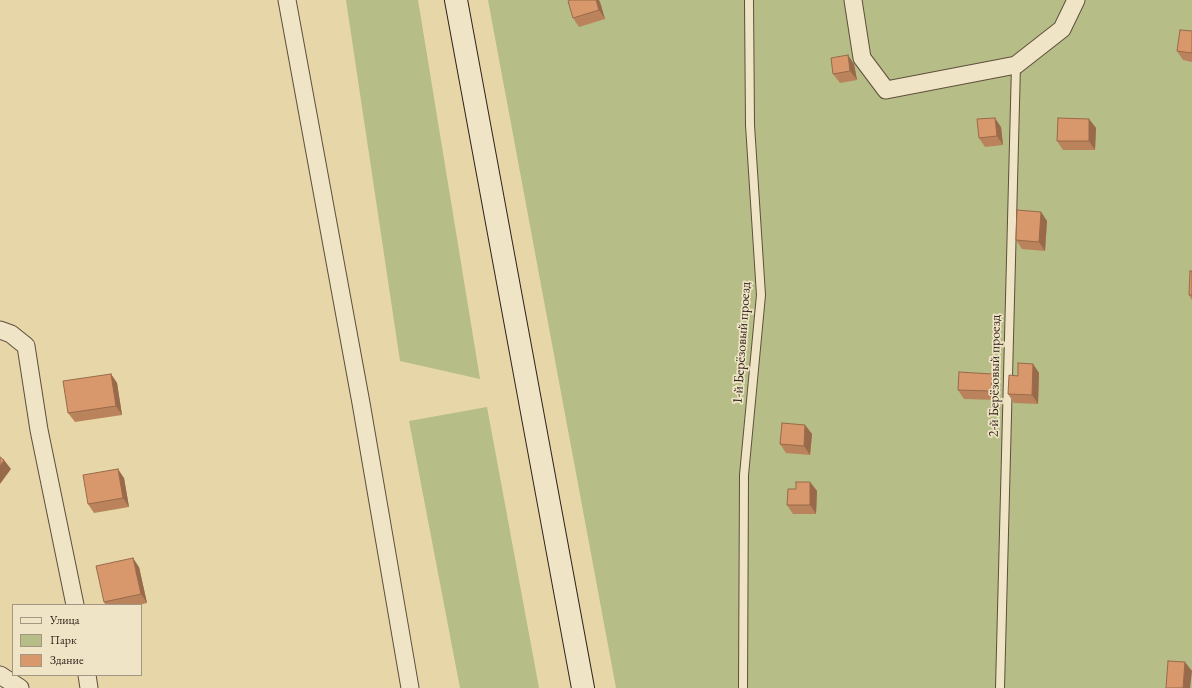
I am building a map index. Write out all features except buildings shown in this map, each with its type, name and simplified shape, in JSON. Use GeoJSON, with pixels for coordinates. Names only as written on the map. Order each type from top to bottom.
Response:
{"type":"FeatureCollection","features":[{"type":"Feature","properties":{"kind":"main road"},"geometry":{"type":"LineString","coordinates":[[456,0],[583,688]]}},
{"type":"Feature","properties":{"kind":"street"},"geometry":{"type":"LineString","coordinates":[[287,0],[361,403],[410,688]]}},
{"type":"Feature","properties":{"kind":"street"},"geometry":{"type":"LineString","coordinates":[[853,0],[862,58],[886,90],[1016,65],[1062,29],[1076,0]]}},
{"type":"Feature","properties":{"kind":"street"},"geometry":{"type":"LineString","coordinates":[[0,330],[11,334],[26,346],[39,430],[75,604]]}},
{"type":"Feature","properties":{"kind":"street"},"geometry":{"type":"LineString","coordinates":[[0,675],[20,688]]}},
{"type":"Feature","properties":{"kind":"street"},"geometry":{"type":"LineString","coordinates":[[88,676],[89,688]]}},
{"type":"Feature","properties":{"kind":"lane","name":"1-й Берёзовый проезд"},"geometry":{"type":"LineString","coordinates":[[743,688],[744,475],[761,295],[750,125],[749,0]]}},
{"type":"Feature","properties":{"kind":"lane","name":"2-й Берёзовый проезд"},"geometry":{"type":"LineString","coordinates":[[1000,688],[1016,65]]}},
{"type":"Feature","properties":{"kind":"green space"},"geometry":{"type":"Polygon","coordinates":[[[346,0],[418,0],[480,379],[400,361],[346,0]]]}},
{"type":"Feature","properties":{"kind":"green space"},"geometry":{"type":"Polygon","coordinates":[[[488,0],[1192,0],[1192,688],[616,688],[488,0]]]}},
{"type":"Feature","properties":{"kind":"green space"},"geometry":{"type":"Polygon","coordinates":[[[487,407],[539,688],[460,688],[409,421],[487,407]]]}}]}
